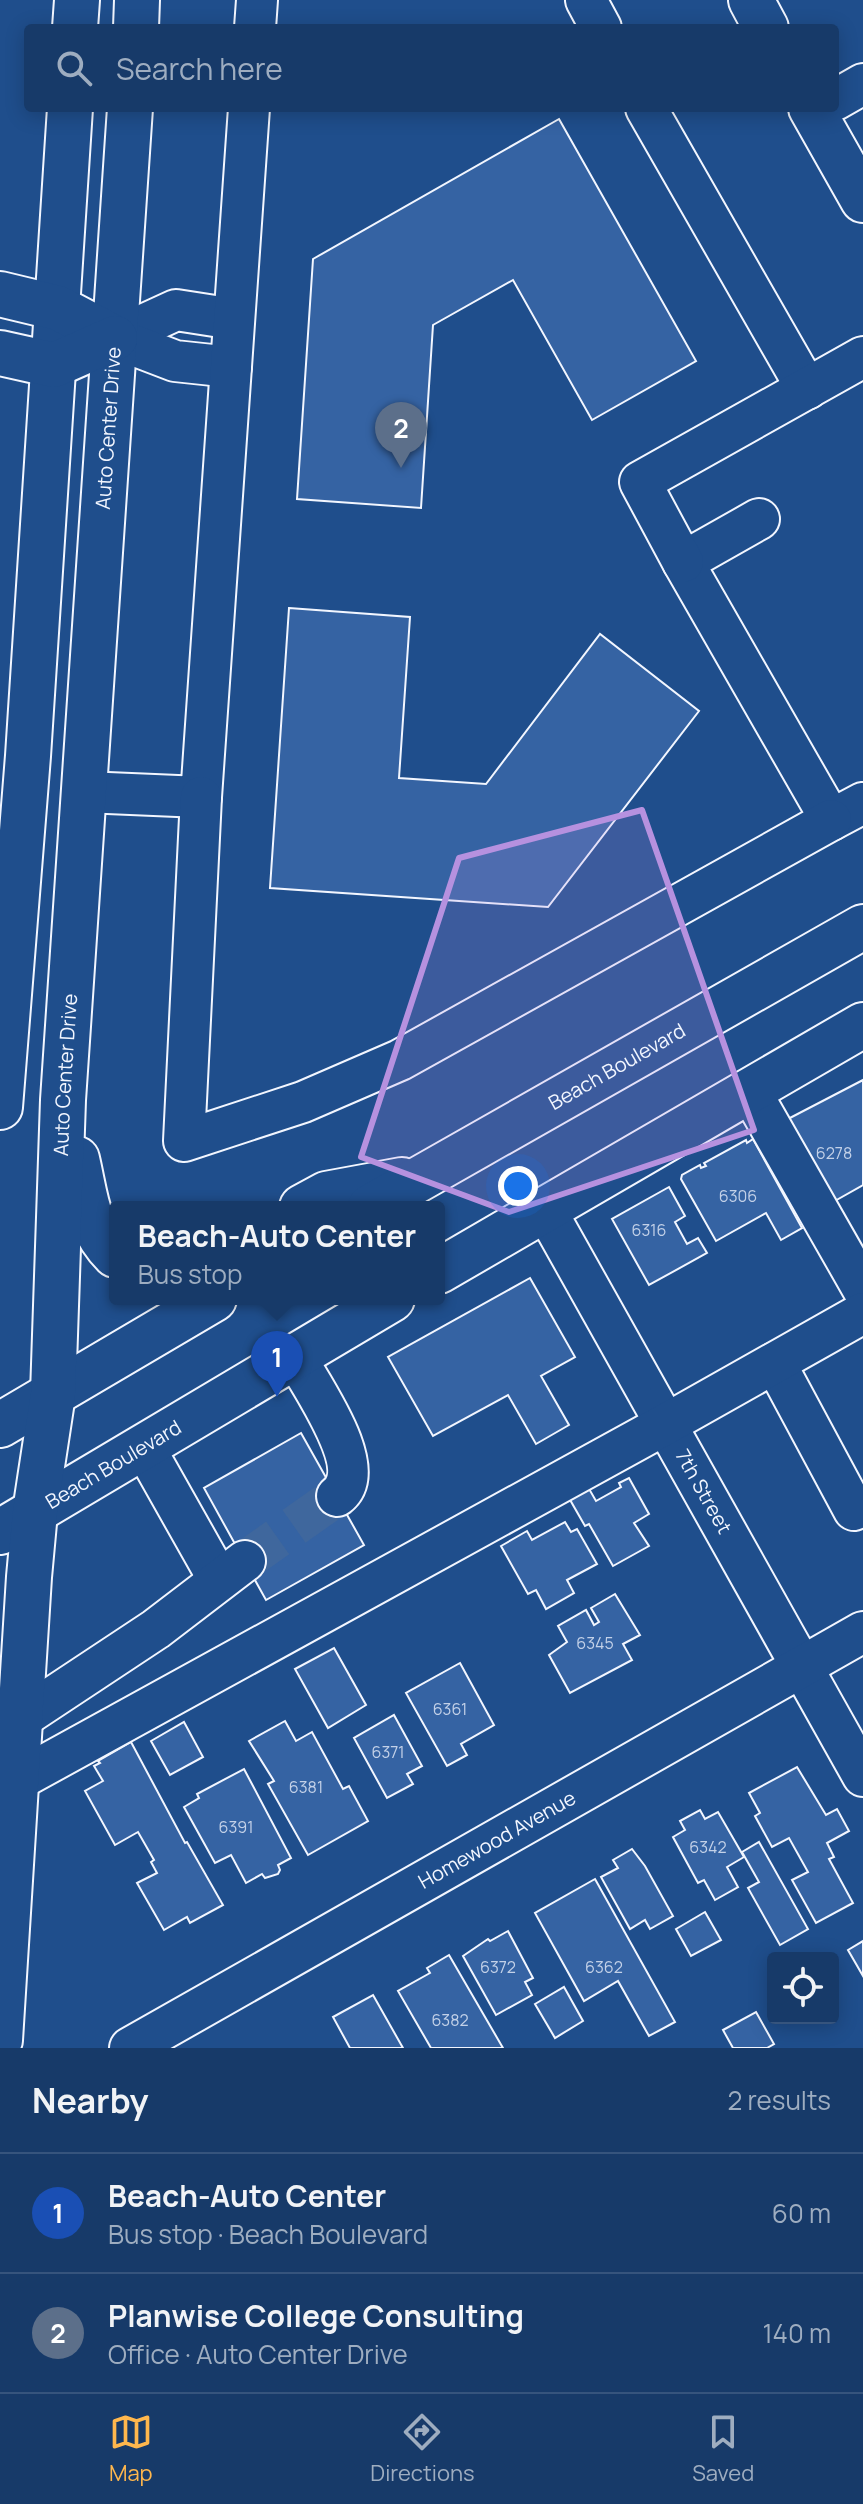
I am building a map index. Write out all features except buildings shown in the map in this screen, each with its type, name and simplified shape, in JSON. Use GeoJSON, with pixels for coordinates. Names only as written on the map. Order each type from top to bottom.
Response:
{"type":"FeatureCollection","features":[{"type":"Feature","properties":{"kind":"main road"},"geometry":{"type":"LineString","coordinates":[[75,24],[77,0]]}},
{"type":"Feature","properties":{"kind":"main road"},"geometry":{"type":"LineString","coordinates":[[136,24],[137,0]]}},
{"type":"Feature","properties":{"kind":"main road"},"geometry":{"type":"LineString","coordinates":[[751,0],[764,24]]}},
{"type":"Feature","properties":{"kind":"main road"},"geometry":{"type":"LineString","coordinates":[[0,1107],[14,755],[54,365],[70,112]]}},
{"type":"Feature","properties":{"kind":"main road","name":"Auto Center Drive"},"geometry":{"type":"LineString","coordinates":[[0,2040],[20,1719],[17,1522],[53,1394],[63,1100],[130,112]]}},
{"type":"Feature","properties":{"kind":"main road"},"geometry":{"type":"LineString","coordinates":[[823,112],[860,186]]}},
{"type":"Feature","properties":{"kind":"main road"},"geometry":{"type":"LineString","coordinates":[[0,294],[58,308],[115,338]]}},
{"type":"Feature","properties":{"kind":"main road"},"geometry":{"type":"LineString","coordinates":[[0,353],[54,365],[115,338]]}},
{"type":"Feature","properties":{"kind":"main road"},"geometry":{"type":"LineString","coordinates":[[14,755],[46,764],[56,796],[43,985],[54,1009],[69,1017]]}},
{"type":"Feature","properties":{"kind":"main road","name":"Beach Boulevard"},"geometry":{"type":"LineString","coordinates":[[380,1201],[863,927]]}},
{"type":"Feature","properties":{"kind":"main road"},"geometry":{"type":"LineString","coordinates":[[445,1267],[863,1025]]}},
{"type":"Feature","properties":{"kind":"main road"},"geometry":{"type":"LineString","coordinates":[[63,1100],[87,1211],[101,1241],[109,1249]]}},
{"type":"Feature","properties":{"kind":"main road"},"geometry":{"type":"LineString","coordinates":[[313,1201],[326,1194],[424,1175]]}},
{"type":"Feature","properties":{"kind":"main road"},"geometry":{"type":"LineString","coordinates":[[0,1425],[204,1305]]}},
{"type":"Feature","properties":{"kind":"main road","name":"Beach Boulevard"},"geometry":{"type":"LineString","coordinates":[[17,1522],[382,1305]]}},
{"type":"Feature","properties":{"kind":"street"},"geometry":{"type":"LineString","coordinates":[[255,24],[257,0]]}},
{"type":"Feature","properties":{"kind":"street"},"geometry":{"type":"LineString","coordinates":[[586,0],[599,24]]}},
{"type":"Feature","properties":{"kind":"street"},"geometry":{"type":"LineString","coordinates":[[839,97],[863,84]]}},
{"type":"Feature","properties":{"kind":"street"},"geometry":{"type":"LineString","coordinates":[[249,112],[201,797],[184,1141],[303,1102],[400,1060],[847,811],[683,562],[640,482],[863,357]]}},
{"type":"Feature","properties":{"kind":"street"},"geometry":{"type":"LineString","coordinates":[[648,112],[807,389]]}},
{"type":"Feature","properties":{"kind":"street"},"geometry":{"type":"LineString","coordinates":[[115,338],[176,310],[234,319]]}},
{"type":"Feature","properties":{"kind":"street"},"geometry":{"type":"LineString","coordinates":[[115,338],[175,361],[231,367]]}},
{"type":"Feature","properties":{"kind":"street"},"geometry":{"type":"LineString","coordinates":[[683,562],[759,519]]}},
{"type":"Feature","properties":{"kind":"street"},"geometry":{"type":"LineString","coordinates":[[84,792],[201,797]]}},
{"type":"Feature","properties":{"kind":"street"},"geometry":{"type":"LineString","coordinates":[[750,1091],[863,1289]]}},
{"type":"Feature","properties":{"kind":"street","name":"7th Street"},"geometry":{"type":"LineString","coordinates":[[545,1209],[863,1776]]}},
{"type":"Feature","properties":{"kind":"street"},"geometry":{"type":"LineString","coordinates":[[16,1781],[863,1313]]}},
{"type":"Feature","properties":{"kind":"street"},"geometry":{"type":"LineString","coordinates":[[295,1356],[344,1446],[350,1466],[345,1490],[337,1496]]}},
{"type":"Feature","properties":{"kind":"street"},"geometry":{"type":"LineString","coordinates":[[775,1363],[854,1510],[863,1505]]}},
{"type":"Feature","properties":{"kind":"street"},"geometry":{"type":"LineString","coordinates":[[20,1719],[156,1629],[232,1571],[144,1447]]}},
{"type":"Feature","properties":{"kind":"street","name":"Homewood Avenue"},"geometry":{"type":"LineString","coordinates":[[130,2048],[863,1632]]}},
{"type":"Feature","properties":{"kind":"highlighted area"},"geometry":{"type":"Polygon","coordinates":[[[642,810],[754,1130],[509,1212],[361,1157],[459,858],[642,810]]]}},
{"type":"Feature","properties":{"kind":"tunnel"},"geometry":{"type":"LineString","coordinates":[[245,1561],[337,1496]]}},
{"type":"Feature","properties":{"kind":"place","name":"Planwise College Consulting"},"geometry":{"type":"Point","coordinates":[401,468]}},
{"type":"Feature","properties":{"kind":"place","name":"Beach-Auto Center"},"geometry":{"type":"Point","coordinates":[277,1397]}}]}
